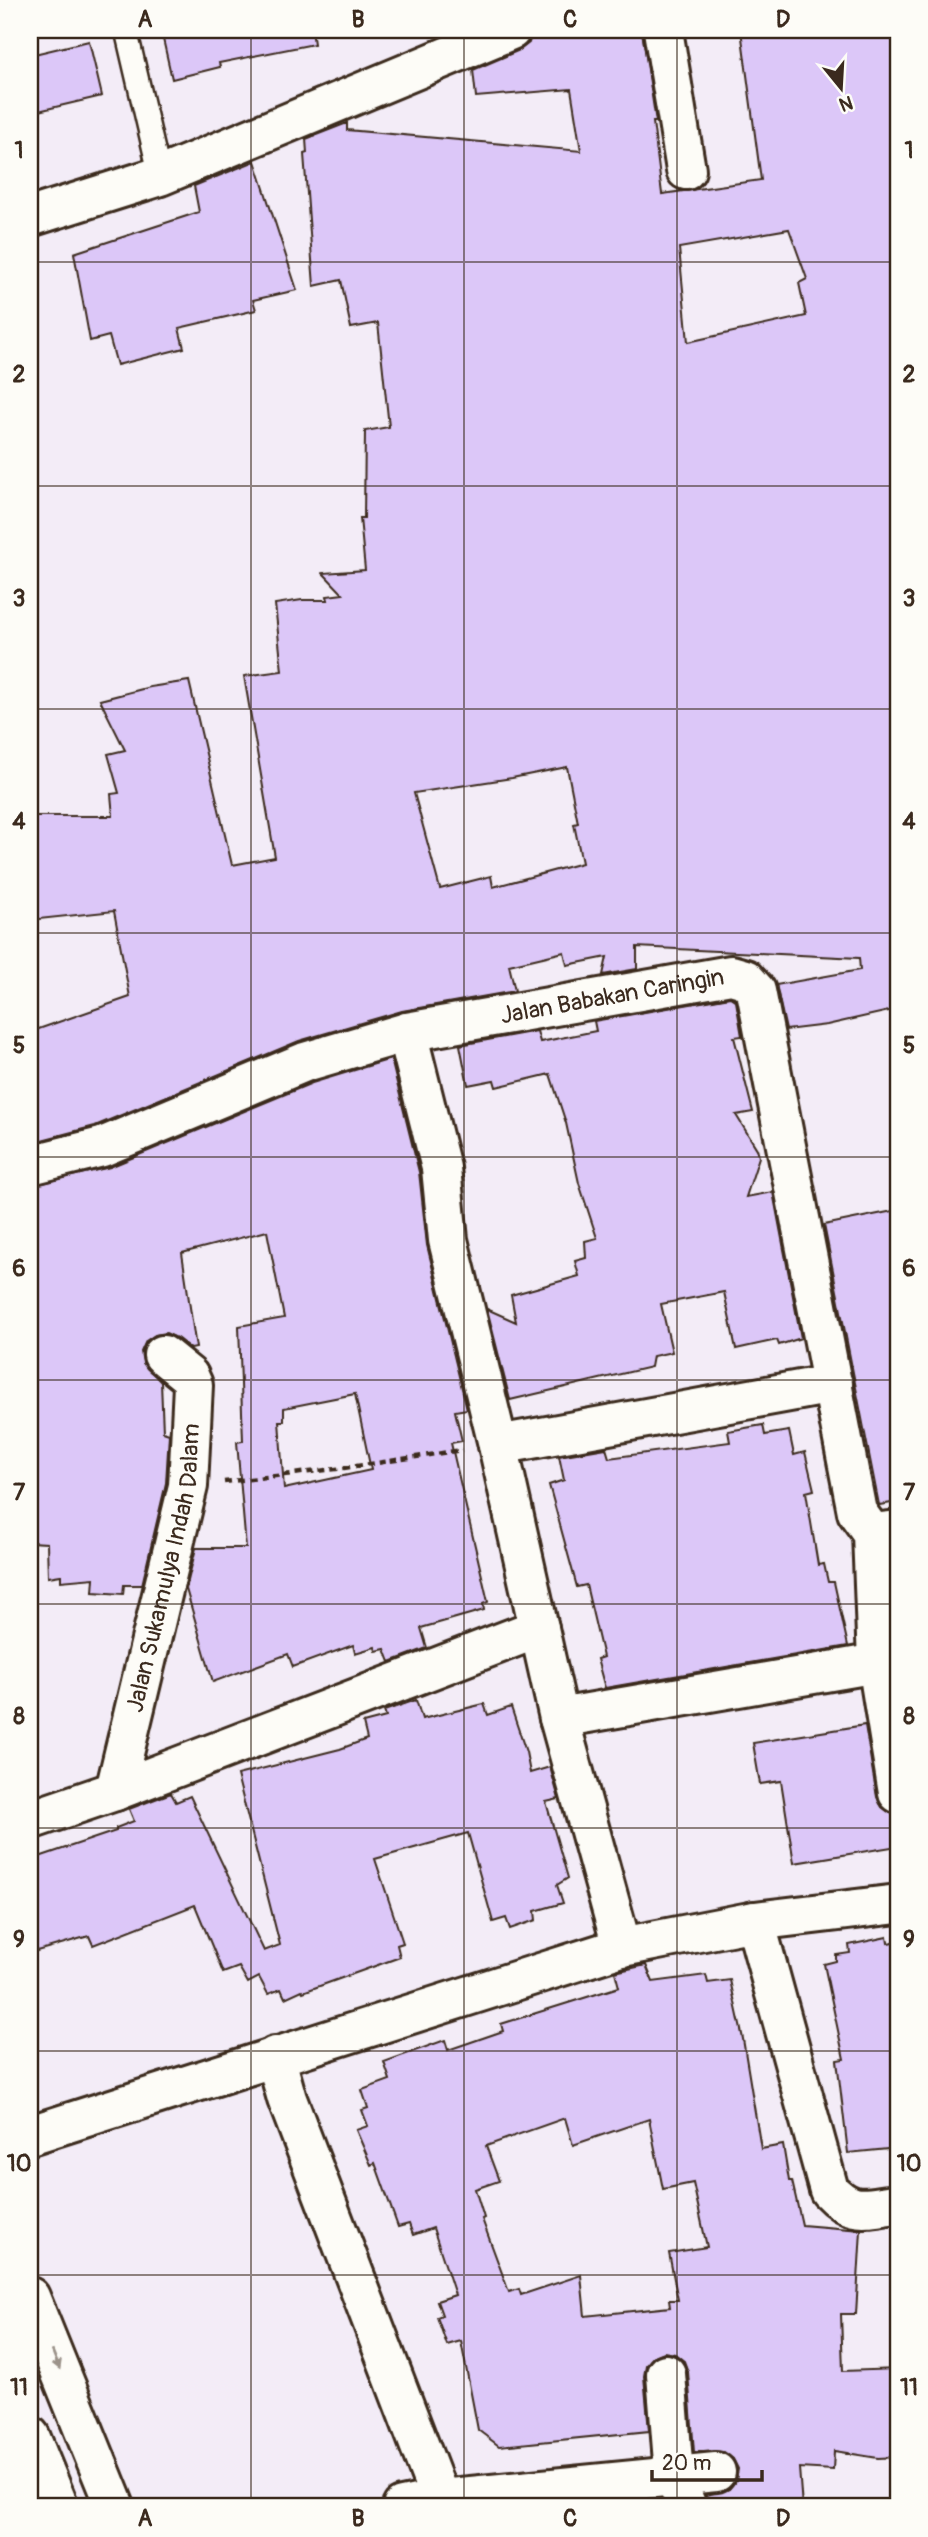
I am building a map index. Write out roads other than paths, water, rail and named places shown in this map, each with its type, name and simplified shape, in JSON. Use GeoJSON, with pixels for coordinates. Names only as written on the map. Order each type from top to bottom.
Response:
{"type":"FeatureCollection","features":[{"type":"Feature","properties":{"kind":"street"},"geometry":{"type":"LineString","coordinates":[[30,217],[160,176],[511,30]]}},
{"type":"Feature","properties":{"kind":"street"},"geometry":{"type":"LineString","coordinates":[[663,30],[686,170]]}},
{"type":"Feature","properties":{"kind":"street","name":"Jalan Babakan Caringin"},"geometry":{"type":"LineString","coordinates":[[30,1165],[102,1147],[305,1062],[407,1032],[731,975],[745,979],[756,991],[857,1513],[885,1532]]}},
{"type":"Feature","properties":{"kind":"street"},"geometry":{"type":"LineString","coordinates":[[407,1032],[441,1168],[448,1240],[498,1445],[559,1718],[622,1947]]}},
{"type":"Feature","properties":{"kind":"street","name":"Jalan Sukamulya Indah Dalam"},"geometry":{"type":"LineString","coordinates":[[115,1791],[188,1486],[193,1385],[190,1376],[163,1355]]}},
{"type":"Feature","properties":{"kind":"street"},"geometry":{"type":"LineString","coordinates":[[498,1445],[833,1384]]}},
{"type":"Feature","properties":{"kind":"street"},"geometry":{"type":"LineString","coordinates":[[885,1532],[877,1663],[898,1793]]}},
{"type":"Feature","properties":{"kind":"street"},"geometry":{"type":"LineString","coordinates":[[30,1820],[115,1791],[539,1628]]}},
{"type":"Feature","properties":{"kind":"street"},"geometry":{"type":"LineString","coordinates":[[559,1718],[877,1663]]}},
{"type":"Feature","properties":{"kind":"street"},"geometry":{"type":"LineString","coordinates":[[30,2135],[622,1947],[755,1921],[898,1904]]}},
{"type":"Feature","properties":{"kind":"street"},"geometry":{"type":"LineString","coordinates":[[755,1921],[829,2190],[843,2204],[859,2208],[898,2204]]}},
{"type":"Feature","properties":{"kind":"street"},"geometry":{"type":"LineString","coordinates":[[275,2056],[287,2099],[440,2499]]}},
{"type":"Feature","properties":{"kind":"street"},"geometry":{"type":"LineString","coordinates":[[30,2297],[116,2507]]}},
{"type":"Feature","properties":{"kind":"street"},"geometry":{"type":"LineString","coordinates":[[666,2374],[680,2491]]}},
{"type":"Feature","properties":{"kind":"street"},"geometry":{"type":"LineString","coordinates":[[30,2436],[59,2507]]}},
{"type":"Feature","properties":{"kind":"street"},"geometry":{"type":"LineString","coordinates":[[402,2507],[440,2499],[680,2491],[716,2472]]}},
{"type":"Feature","properties":{"kind":"lane"},"geometry":{"type":"LineString","coordinates":[[126,30],[160,176]]}}]}
